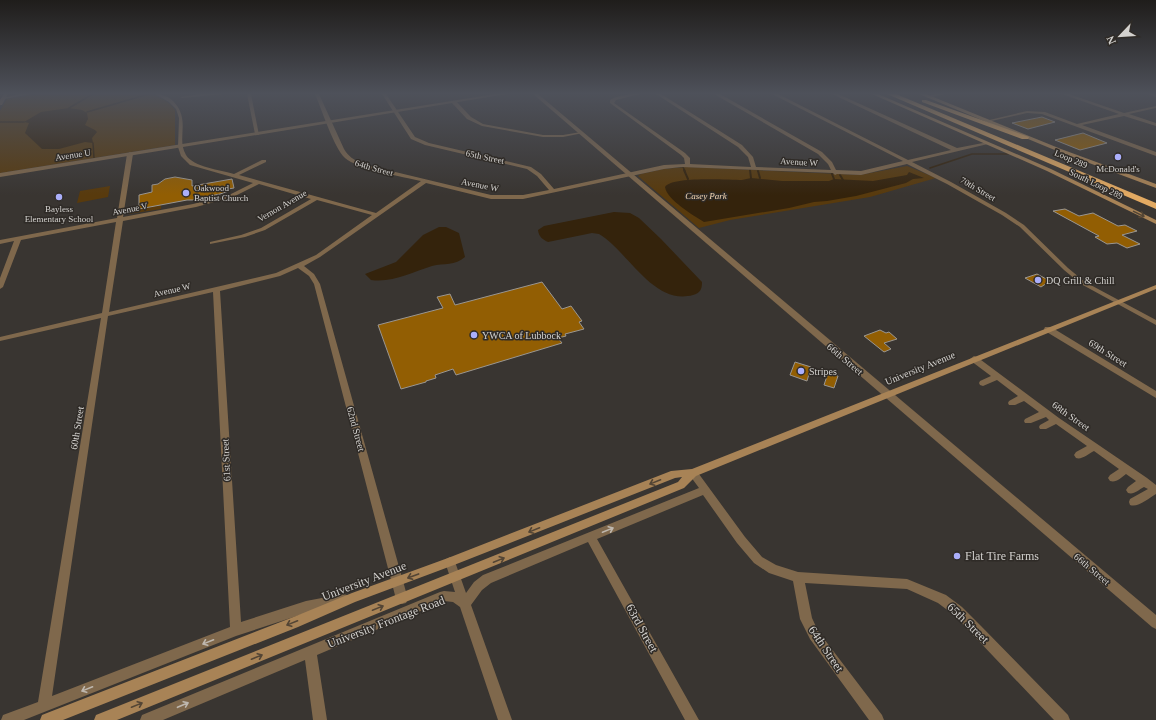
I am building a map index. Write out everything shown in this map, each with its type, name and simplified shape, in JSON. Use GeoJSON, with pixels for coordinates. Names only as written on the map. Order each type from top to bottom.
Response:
{"type":"FeatureCollection","features":[{"type":"Feature","properties":{"kind":"highway"},"geometry":{"type":"LineString","coordinates":[[960,128],[1049,170]]}},
{"type":"Feature","properties":{"kind":"highway","name":"Loop 289"},"geometry":{"type":"LineString","coordinates":[[969,128],[1156,206]]}},
{"type":"Feature","properties":{"kind":"highway","name":"Loop 289"},"geometry":{"type":"LineString","coordinates":[[983,128],[1156,199]]}},
{"type":"Feature","properties":{"kind":"highway"},"geometry":{"type":"LineString","coordinates":[[1002,128],[1025,136]]}},
{"type":"Feature","properties":{"kind":"main road","name":"South Loop 289"},"geometry":{"type":"LineString","coordinates":[[951,128],[1049,170],[1156,222]]}},
{"type":"Feature","properties":{"kind":"main road","name":"South Loop 289"},"geometry":{"type":"LineString","coordinates":[[1004,128],[1156,186]]}},
{"type":"Feature","properties":{"kind":"main road","name":"University Avenue"},"geometry":{"type":"LineString","coordinates":[[47,720],[298,621],[352,598],[450,562],[674,474],[693,473],[1048,329],[1156,287]]}},
{"type":"Feature","properties":{"kind":"main road","name":"University Avenue"},"geometry":{"type":"LineString","coordinates":[[101,720],[681,486],[693,473]]}},
{"type":"Feature","properties":{"kind":"street"},"geometry":{"type":"LineString","coordinates":[[180,128],[182,153],[185,159],[192,164],[377,215]]}},
{"type":"Feature","properties":{"kind":"street"},"geometry":{"type":"LineString","coordinates":[[256,128],[257,134]]}},
{"type":"Feature","properties":{"kind":"street","name":"Avenue U"},"geometry":{"type":"LineString","coordinates":[[0,175],[295,128]]}},
{"type":"Feature","properties":{"kind":"street","name":"64th Street"},"geometry":{"type":"LineString","coordinates":[[332,128],[345,157],[350,161],[425,182]]}},
{"type":"Feature","properties":{"kind":"street","name":"65th Street"},"geometry":{"type":"LineString","coordinates":[[406,128],[413,138],[427,144],[528,168],[539,175],[553,191]]}},
{"type":"Feature","properties":{"kind":"street"},"geometry":{"type":"LineString","coordinates":[[496,128],[543,136],[563,136],[581,133]]}},
{"type":"Feature","properties":{"kind":"street","name":"66th Street"},"geometry":{"type":"LineString","coordinates":[[575,128],[1156,623]]}},
{"type":"Feature","properties":{"kind":"street"},"geometry":{"type":"LineString","coordinates":[[646,128],[683,154],[688,165]]}},
{"type":"Feature","properties":{"kind":"street"},"geometry":{"type":"LineString","coordinates":[[711,128],[740,146],[750,157],[754,168]]}},
{"type":"Feature","properties":{"kind":"street"},"geometry":{"type":"LineString","coordinates":[[775,128],[820,153],[830,163],[835,173]]}},
{"type":"Feature","properties":{"kind":"street","name":"70th Street"},"geometry":{"type":"LineString","coordinates":[[841,128],[961,189],[1014,221],[1031,234],[1075,276],[1156,323]]}},
{"type":"Feature","properties":{"kind":"street"},"geometry":{"type":"LineString","coordinates":[[907,128],[956,150]]}},
{"type":"Feature","properties":{"kind":"street"},"geometry":{"type":"LineString","coordinates":[[1084,128],[1156,154]]}},
{"type":"Feature","properties":{"kind":"street","name":"Avenue W"},"geometry":{"type":"LineString","coordinates":[[0,339],[278,275],[318,256],[425,182],[497,198],[523,197],[664,167],[688,165],[835,173],[861,173],[986,143]]}},
{"type":"Feature","properties":{"kind":"street","name":"60th Street"},"geometry":{"type":"LineString","coordinates":[[44,706],[130,154]]}},
{"type":"Feature","properties":{"kind":"street"},"geometry":{"type":"LineString","coordinates":[[234,176],[264,161]]}},
{"type":"Feature","properties":{"kind":"street","name":"Avenue V"},"geometry":{"type":"LineString","coordinates":[[0,242],[214,201],[236,194],[260,182]]}},
{"type":"Feature","properties":{"kind":"street","name":"Vernon Avenue"},"geometry":{"type":"LineString","coordinates":[[212,243],[243,236],[263,228],[316,198]]}},
{"type":"Feature","properties":{"kind":"street"},"geometry":{"type":"LineString","coordinates":[[0,288],[18,239]]}},
{"type":"Feature","properties":{"kind":"street","name":"62nd Street"},"geometry":{"type":"LineString","coordinates":[[299,266],[312,275],[317,284],[402,599]]}},
{"type":"Feature","properties":{"kind":"street","name":"61st Street"},"geometry":{"type":"LineString","coordinates":[[216,290],[236,630]]}},
{"type":"Feature","properties":{"kind":"street","name":"69th Street"},"geometry":{"type":"LineString","coordinates":[[1048,329],[1156,396]]}},
{"type":"Feature","properties":{"kind":"street","name":"68th Street"},"geometry":{"type":"LineString","coordinates":[[974,359],[1046,413],[1156,490]]}},
{"type":"Feature","properties":{"kind":"street"},"geometry":{"type":"LineString","coordinates":[[983,383],[998,377]]}},
{"type":"Feature","properties":{"kind":"street"},"geometry":{"type":"LineString","coordinates":[[1012,403],[1024,397]]}},
{"type":"Feature","properties":{"kind":"street"},"geometry":{"type":"LineString","coordinates":[[1028,421],[1046,413]]}},
{"type":"Feature","properties":{"kind":"street"},"geometry":{"type":"LineString","coordinates":[[1043,427],[1056,420]]}},
{"type":"Feature","properties":{"kind":"street"},"geometry":{"type":"LineString","coordinates":[[1079,455],[1095,446]]}},
{"type":"Feature","properties":{"kind":"street"},"geometry":{"type":"LineString","coordinates":[[1113,478],[1126,469]]}},
{"type":"Feature","properties":{"kind":"street"},"geometry":{"type":"LineString","coordinates":[[693,473],[741,540],[758,560],[773,569],[798,577]]}},
{"type":"Feature","properties":{"kind":"street"},"geometry":{"type":"LineString","coordinates":[[1131,490],[1144,481]]}},
{"type":"Feature","properties":{"kind":"street"},"geometry":{"type":"LineString","coordinates":[[464,604],[478,586],[487,580],[705,490]]}},
{"type":"Feature","properties":{"kind":"street"},"geometry":{"type":"LineString","coordinates":[[1134,502],[1156,490]]}},
{"type":"Feature","properties":{"kind":"street","name":"63rd Street"},"geometry":{"type":"LineString","coordinates":[[591,536],[692,720]]}},
{"type":"Feature","properties":{"kind":"street"},"geometry":{"type":"LineString","coordinates":[[450,562],[505,720]]}},
{"type":"Feature","properties":{"kind":"street","name":"64th Street"},"geometry":{"type":"LineString","coordinates":[[798,577],[806,619],[814,635],[877,720]]}},
{"type":"Feature","properties":{"kind":"street","name":"65th Street"},"geometry":{"type":"LineString","coordinates":[[798,577],[906,584],[942,599],[958,611],[1063,720]]}},
{"type":"Feature","properties":{"kind":"street","name":"University Frontage Road"},"geometry":{"type":"LineString","coordinates":[[146,720],[444,596],[454,597],[464,604]]}},
{"type":"Feature","properties":{"kind":"street"},"geometry":{"type":"LineString","coordinates":[[8,720],[236,630],[306,607],[352,598]]}},
{"type":"Feature","properties":{"kind":"street"},"geometry":{"type":"LineString","coordinates":[[310,652],[320,720]]}},
{"type":"Feature","properties":{"kind":"green space"},"geometry":{"type":"Polygon","coordinates":[[[0,128],[175,128],[175,145],[0,173],[0,128]]]}},
{"type":"Feature","properties":{"kind":"green space","name":"Casey Park"},"geometry":{"type":"Polygon","coordinates":[[[907,166],[936,178],[870,197],[730,220],[699,228],[638,176],[664,169],[687,167],[860,175],[907,166]]]}},
{"type":"Feature","properties":{"kind":"green space"},"geometry":{"type":"Polygon","coordinates":[[[110,186],[108,197],[77,203],[80,191],[110,186]]]}},
{"type":"Feature","properties":{"kind":"green space"},"geometry":{"type":"Polygon","coordinates":[[[161,205],[161,209],[128,214],[129,208],[138,206],[138,210],[161,205]]]}},
{"type":"Feature","properties":{"kind":"shaded area"},"geometry":{"type":"Polygon","coordinates":[[[27,128],[90,128],[97,132],[92,138],[93,143],[85,142],[59,149],[42,149],[25,133],[27,128]]]}},
{"type":"Feature","properties":{"kind":"shaded area","name":"Casey Park"},"geometry":{"type":"Polygon","coordinates":[[[909,172],[924,178],[913,179],[906,183],[856,196],[704,222],[675,202],[670,197],[665,187],[678,181],[701,179],[742,180],[751,178],[782,181],[829,181],[834,179],[873,181],[907,175],[909,172]]]}},
{"type":"Feature","properties":{"kind":"shaded area"},"geometry":{"type":"Polygon","coordinates":[[[614,212],[630,213],[639,218],[702,282],[699,292],[693,295],[679,296],[666,292],[653,285],[610,242],[599,234],[592,233],[548,242],[541,238],[538,232],[538,230],[544,226],[614,212]]]}},
{"type":"Feature","properties":{"kind":"shaded area"},"geometry":{"type":"Polygon","coordinates":[[[439,227],[446,227],[459,233],[465,257],[457,262],[432,266],[387,280],[371,280],[365,274],[396,262],[423,235],[439,227]]]}},
{"type":"Feature","properties":{"kind":"building"},"geometry":{"type":"Polygon","coordinates":[[[1083,133],[1107,143],[1080,150],[1055,140],[1083,133]]]}},
{"type":"Feature","properties":{"kind":"building","name":"Oakwood Baptist Church"},"geometry":{"type":"Polygon","coordinates":[[[175,177],[192,180],[192,186],[232,179],[234,188],[228,189],[229,191],[220,194],[201,198],[201,200],[187,200],[139,209],[139,195],[152,192],[152,185],[158,184],[165,179],[175,177]]]}},
{"type":"Feature","properties":{"kind":"building"},"geometry":{"type":"Polygon","coordinates":[[[1065,209],[1079,216],[1093,213],[1118,226],[1125,225],[1137,231],[1122,235],[1140,244],[1127,248],[1117,243],[1107,244],[1095,237],[1099,236],[1053,211],[1065,209]]]}},
{"type":"Feature","properties":{"kind":"building","name":"DQ Grill & Chill"},"geometry":{"type":"Polygon","coordinates":[[[1037,274],[1050,281],[1041,287],[1025,278],[1037,274]]]}},
{"type":"Feature","properties":{"kind":"building","name":"YWCA of Lubbock"},"geometry":{"type":"Polygon","coordinates":[[[542,282],[562,309],[571,306],[582,321],[579,322],[584,329],[565,334],[566,336],[558,338],[562,343],[456,375],[453,369],[435,375],[436,378],[426,382],[401,389],[378,325],[443,308],[437,297],[450,294],[455,305],[542,282]]]}},
{"type":"Feature","properties":{"kind":"building"},"geometry":{"type":"Polygon","coordinates":[[[880,330],[886,333],[889,332],[897,339],[884,343],[891,349],[884,352],[864,336],[880,330]]]}},
{"type":"Feature","properties":{"kind":"building","name":"Stripes"},"geometry":{"type":"Polygon","coordinates":[[[795,362],[811,367],[807,381],[790,375],[795,362]]]}},
{"type":"Feature","properties":{"kind":"building"},"geometry":{"type":"Polygon","coordinates":[[[828,373],[838,376],[834,388],[824,385],[828,373]]]}},
{"type":"Feature","properties":{"kind":"waterway"},"geometry":{"type":"LineString","coordinates":[[93,143],[94,158]]}},
{"type":"Feature","properties":{"kind":"waterway"},"geometry":{"type":"LineString","coordinates":[[930,168],[972,154],[1008,154]]}},
{"type":"Feature","properties":{"kind":"waterway"},"geometry":{"type":"LineString","coordinates":[[683,167],[685,171]]}},
{"type":"Feature","properties":{"kind":"waterway"},"geometry":{"type":"LineString","coordinates":[[684,170],[688,179]]}},
{"type":"Feature","properties":{"kind":"waterway"},"geometry":{"type":"LineString","coordinates":[[750,170],[751,178]]}},
{"type":"Feature","properties":{"kind":"waterway"},"geometry":{"type":"LineString","coordinates":[[758,171],[760,178]]}},
{"type":"Feature","properties":{"kind":"waterway"},"geometry":{"type":"LineString","coordinates":[[832,174],[834,179]]}},
{"type":"Feature","properties":{"kind":"waterway"},"geometry":{"type":"LineString","coordinates":[[840,175],[843,180]]}},
{"type":"Feature","properties":{"kind":"place","name":"McDonald's"},"geometry":{"type":"Point","coordinates":[1118,157]}},
{"type":"Feature","properties":{"kind":"place","name":"Oakwood Baptist Church"},"geometry":{"type":"Point","coordinates":[186,193]}},
{"type":"Feature","properties":{"kind":"place","name":"Bayless Elementary School"},"geometry":{"type":"Point","coordinates":[59,197]}},
{"type":"Feature","properties":{"kind":"place","name":"DQ Grill & Chill"},"geometry":{"type":"Point","coordinates":[1038,280]}},
{"type":"Feature","properties":{"kind":"place","name":"YWCA of Lubbock"},"geometry":{"type":"Point","coordinates":[474,335]}},
{"type":"Feature","properties":{"kind":"place","name":"Stripes"},"geometry":{"type":"Point","coordinates":[801,371]}},
{"type":"Feature","properties":{"kind":"place","name":"Flat Tire Farms"},"geometry":{"type":"Point","coordinates":[957,556]}}]}
